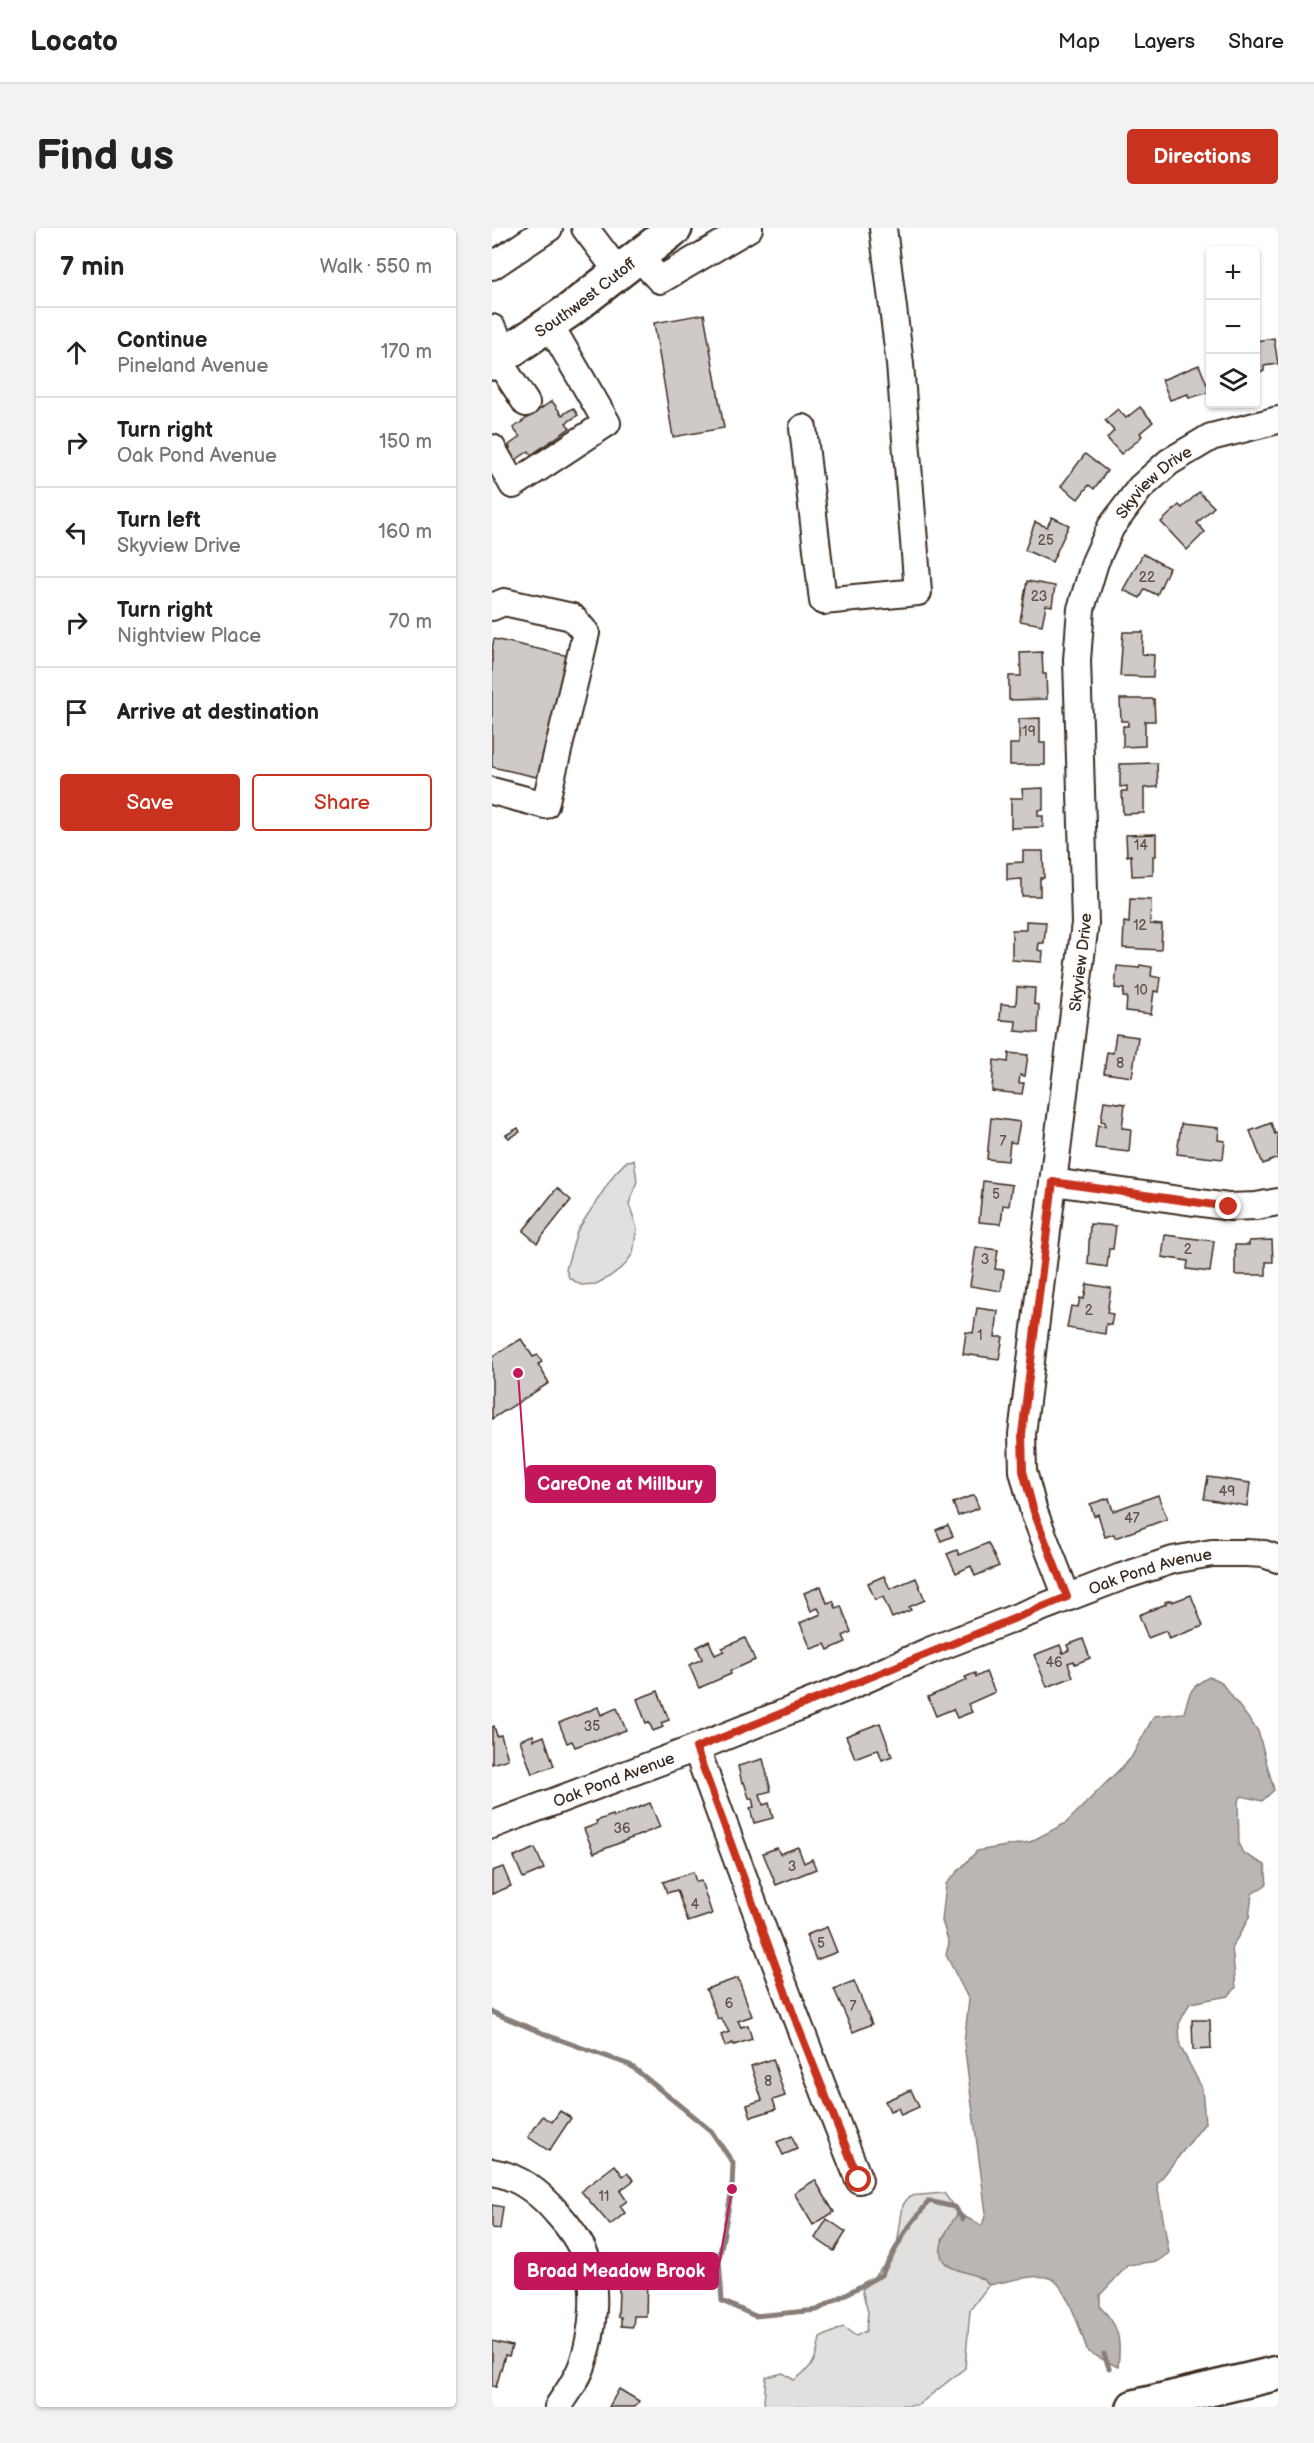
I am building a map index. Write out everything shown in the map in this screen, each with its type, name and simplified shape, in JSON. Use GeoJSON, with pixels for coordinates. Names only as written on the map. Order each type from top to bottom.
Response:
{"type":"FeatureCollection","features":[{"type":"Feature","properties":{"kind":"main road","name":"Southwest Cutoff"},"geometry":{"type":"LineString","coordinates":[[497,351],[550,325],[675,228]]}},
{"type":"Feature","properties":{"kind":"main road"},"geometry":{"type":"LineString","coordinates":[[1134,2407],[1278,2373]]}},
{"type":"Feature","properties":{"kind":"street"},"geometry":{"type":"LineString","coordinates":[[492,266],[549,228]]}},
{"type":"Feature","properties":{"kind":"street"},"geometry":{"type":"LineString","coordinates":[[585,228],[629,265],[660,280],[748,228]]}},
{"type":"Feature","properties":{"kind":"street"},"geometry":{"type":"LineString","coordinates":[[803,428],[824,602],[918,592],[900,364],[883,228]]}},
{"type":"Feature","properties":{"kind":"street"},"geometry":{"type":"LineString","coordinates":[[492,448],[513,485],[607,423],[550,325]]}},
{"type":"Feature","properties":{"kind":"street"},"geometry":{"type":"LineString","coordinates":[[497,351],[526,403]]}},
{"type":"Feature","properties":{"kind":"street","name":"Skyview Drive"},"geometry":{"type":"LineString","coordinates":[[1067,1597],[1034,1512],[1023,1471],[1022,1444],[1085,923],[1077,660],[1081,609],[1095,562],[1111,527],[1140,488],[1169,462],[1211,437],[1278,420]]}},
{"type":"Feature","properties":{"kind":"street"},"geometry":{"type":"LineString","coordinates":[[492,608],[504,602],[572,617],[586,633],[545,805],[492,791]]}},
{"type":"Feature","properties":{"kind":"street"},"geometry":{"type":"LineString","coordinates":[[1053,1182],[1229,1207],[1278,1202]]}},
{"type":"Feature","properties":{"kind":"street","name":"Oak Pond Avenue"},"geometry":{"type":"LineString","coordinates":[[492,1825],[696,1748],[1067,1597],[1173,1560],[1196,1555],[1246,1552],[1264,1554],[1278,1559]]}},
{"type":"Feature","properties":{"kind":"street"},"geometry":{"type":"LineString","coordinates":[[696,1748],[797,2024],[859,2180]]}},
{"type":"Feature","properties":{"kind":"street"},"geometry":{"type":"LineString","coordinates":[[492,2172],[513,2178],[533,2189],[549,2203],[565,2222],[587,2260],[592,2298],[590,2333],[583,2363],[558,2407]]}},
{"type":"Feature","properties":{"kind":"shaded area"},"geometry":{"type":"Polygon","coordinates":[[[634,1160],[637,1181],[629,1204],[637,1228],[633,1253],[625,1265],[609,1277],[596,1284],[581,1285],[569,1278],[566,1269],[577,1231],[615,1173],[627,1161],[634,1160]]]}},
{"type":"Feature","properties":{"kind":"shaded area"},"geometry":{"type":"Polygon","coordinates":[[[1209,1677],[1220,1681],[1258,1731],[1274,1790],[1262,1801],[1242,1796],[1238,1801],[1239,1845],[1243,1853],[1265,1865],[1267,1884],[1252,1894],[1249,1918],[1232,1947],[1236,1988],[1228,1996],[1190,2003],[1179,2024],[1180,2046],[1202,2088],[1205,2123],[1157,2184],[1169,2253],[1158,2261],[1128,2265],[1100,2295],[1100,2307],[1112,2321],[1118,2334],[1118,2367],[1088,2352],[1073,2310],[1062,2289],[1050,2278],[1036,2277],[989,2285],[976,2276],[951,2267],[944,2262],[941,2255],[942,2241],[958,2213],[982,2226],[986,2213],[964,2043],[969,2000],[946,1955],[949,1943],[942,1921],[946,1884],[977,1851],[1030,1842],[1066,1823],[1131,1758],[1154,1716],[1184,1713],[1191,1691],[1209,1677]]]}},
{"type":"Feature","properties":{"kind":"shaded area"},"geometry":{"type":"Polygon","coordinates":[[[944,2193],[958,2213],[942,2239],[949,2266],[981,2276],[989,2285],[970,2310],[965,2368],[918,2405],[766,2407],[764,2402],[766,2377],[783,2373],[794,2380],[813,2362],[820,2338],[843,2327],[856,2336],[866,2331],[868,2312],[862,2290],[896,2252],[903,2205],[909,2196],[944,2193]]]}},
{"type":"Feature","properties":{"kind":"building"},"geometry":{"type":"Polygon","coordinates":[[[704,314],[724,428],[673,437],[654,323],[704,314]]]}},
{"type":"Feature","properties":{"kind":"building"},"geometry":{"type":"Polygon","coordinates":[[[1274,338],[1278,364],[1264,366],[1264,371],[1260,372],[1260,340],[1274,338]]]}},
{"type":"Feature","properties":{"kind":"building"},"geometry":{"type":"Polygon","coordinates":[[[1199,365],[1206,382],[1206,393],[1189,398],[1188,394],[1170,400],[1162,380],[1199,365]]]}},
{"type":"Feature","properties":{"kind":"building"},"geometry":{"type":"Polygon","coordinates":[[[552,401],[562,415],[573,408],[578,415],[566,423],[570,428],[531,455],[529,451],[514,461],[506,450],[520,437],[513,428],[552,401]]]}},
{"type":"Feature","properties":{"kind":"building"},"geometry":{"type":"Polygon","coordinates":[[[1140,407],[1153,422],[1140,433],[1142,436],[1136,442],[1121,454],[1107,438],[1114,431],[1105,420],[1118,409],[1126,418],[1140,407]]]}},
{"type":"Feature","properties":{"kind":"building"},"geometry":{"type":"Polygon","coordinates":[[[1085,454],[1107,471],[1094,489],[1089,485],[1078,499],[1061,486],[1085,454]]]}},
{"type":"Feature","properties":{"kind":"building"},"geometry":{"type":"Polygon","coordinates":[[[1199,492],[1214,507],[1197,523],[1205,532],[1187,550],[1161,522],[1179,505],[1182,508],[1199,492]]]}},
{"type":"Feature","properties":{"kind":"building"},"geometry":{"type":"Polygon","coordinates":[[[1052,517],[1069,525],[1052,562],[1025,550],[1035,522],[1047,527],[1052,517]]]}},
{"type":"Feature","properties":{"kind":"building"},"geometry":{"type":"Polygon","coordinates":[[[1143,554],[1169,568],[1157,595],[1145,589],[1140,598],[1123,590],[1143,554]]]}},
{"type":"Feature","properties":{"kind":"building"},"geometry":{"type":"Polygon","coordinates":[[[1027,581],[1055,586],[1052,606],[1046,605],[1042,625],[1020,621],[1027,581]]]}},
{"type":"Feature","properties":{"kind":"building"},"geometry":{"type":"Polygon","coordinates":[[[1123,632],[1143,632],[1142,654],[1154,655],[1153,677],[1120,676],[1123,632]]]}},
{"type":"Feature","properties":{"kind":"building"},"geometry":{"type":"Polygon","coordinates":[[[494,639],[569,656],[541,778],[492,767],[492,649],[494,639]]]}},
{"type":"Feature","properties":{"kind":"building"},"geometry":{"type":"Polygon","coordinates":[[[1042,652],[1047,699],[1009,700],[1009,676],[1021,676],[1020,653],[1042,652]]]}},
{"type":"Feature","properties":{"kind":"building"},"geometry":{"type":"Polygon","coordinates":[[[1120,699],[1154,699],[1155,721],[1145,721],[1145,746],[1123,747],[1123,726],[1128,726],[1128,721],[1121,721],[1120,699]]]}},
{"type":"Feature","properties":{"kind":"building"},"geometry":{"type":"Polygon","coordinates":[[[1040,718],[1040,743],[1045,743],[1045,765],[1010,765],[1010,744],[1019,744],[1019,719],[1040,718]]]}},
{"type":"Feature","properties":{"kind":"building"},"geometry":{"type":"Polygon","coordinates":[[[1157,763],[1158,787],[1144,788],[1144,813],[1123,814],[1122,791],[1127,791],[1127,786],[1120,787],[1120,764],[1157,763]]]}},
{"type":"Feature","properties":{"kind":"building"},"geometry":{"type":"Polygon","coordinates":[[[1043,788],[1043,810],[1038,810],[1038,816],[1043,816],[1043,827],[1011,828],[1011,798],[1023,798],[1022,789],[1043,788]]]}},
{"type":"Feature","properties":{"kind":"building"},"geometry":{"type":"Polygon","coordinates":[[[1156,834],[1153,875],[1132,876],[1131,855],[1127,856],[1126,835],[1156,834]]]}},
{"type":"Feature","properties":{"kind":"building"},"geometry":{"type":"Polygon","coordinates":[[[1023,851],[1043,851],[1044,878],[1040,878],[1040,896],[1022,896],[1022,879],[1007,880],[1007,863],[1023,862],[1023,851]]]}},
{"type":"Feature","properties":{"kind":"building"},"geometry":{"type":"Polygon","coordinates":[[[1130,899],[1151,900],[1150,924],[1162,925],[1161,950],[1123,948],[1124,922],[1129,923],[1130,899]]]}},
{"type":"Feature","properties":{"kind":"building"},"geometry":{"type":"Polygon","coordinates":[[[1026,921],[1046,922],[1044,943],[1039,943],[1038,950],[1043,951],[1042,962],[1012,960],[1012,930],[1026,930],[1026,921]]]}},
{"type":"Feature","properties":{"kind":"building"},"geometry":{"type":"Polygon","coordinates":[[[1140,965],[1152,967],[1151,976],[1161,978],[1159,992],[1154,991],[1151,1014],[1126,1011],[1127,997],[1123,997],[1124,989],[1115,988],[1117,966],[1139,968],[1140,965]]]}},
{"type":"Feature","properties":{"kind":"building"},"geometry":{"type":"Polygon","coordinates":[[[1017,987],[1035,988],[1034,1004],[1039,1005],[1038,1033],[1015,1031],[1016,1021],[1000,1020],[1001,1004],[1016,1005],[1017,987]]]}},
{"type":"Feature","properties":{"kind":"building"},"geometry":{"type":"Polygon","coordinates":[[[1116,1034],[1138,1037],[1132,1077],[1104,1073],[1107,1052],[1113,1053],[1116,1034]]]}},
{"type":"Feature","properties":{"kind":"building"},"geometry":{"type":"Polygon","coordinates":[[[1009,1053],[1028,1055],[1025,1076],[1020,1075],[1019,1083],[1024,1083],[1022,1094],[992,1091],[994,1060],[1008,1062],[1009,1053]]]}},
{"type":"Feature","properties":{"kind":"building"},"geometry":{"type":"Polygon","coordinates":[[[1104,1101],[1125,1104],[1122,1128],[1131,1129],[1129,1152],[1095,1148],[1098,1125],[1105,1126],[1105,1122],[1101,1121],[1104,1101]]]}},
{"type":"Feature","properties":{"kind":"building"},"geometry":{"type":"Polygon","coordinates":[[[991,1118],[1020,1122],[1016,1143],[1010,1142],[1008,1161],[987,1159],[991,1118]]]}},
{"type":"Feature","properties":{"kind":"building"},"geometry":{"type":"Polygon","coordinates":[[[1271,1123],[1275,1134],[1278,1133],[1278,1158],[1263,1164],[1250,1131],[1271,1123]]]}},
{"type":"Feature","properties":{"kind":"building"},"geometry":{"type":"Polygon","coordinates":[[[1181,1124],[1219,1128],[1218,1140],[1225,1141],[1223,1159],[1177,1154],[1181,1124]]]}},
{"type":"Feature","properties":{"kind":"building"},"geometry":{"type":"Polygon","coordinates":[[[518,1128],[520,1132],[509,1138],[506,1135],[518,1128]]]}},
{"type":"Feature","properties":{"kind":"building"},"geometry":{"type":"Polygon","coordinates":[[[983,1181],[1012,1185],[1009,1206],[1003,1205],[1001,1224],[979,1222],[983,1181]]]}},
{"type":"Feature","properties":{"kind":"building"},"geometry":{"type":"Polygon","coordinates":[[[557,1188],[571,1200],[537,1243],[523,1231],[557,1188]]]}},
{"type":"Feature","properties":{"kind":"building"},"geometry":{"type":"Polygon","coordinates":[[[1090,1224],[1116,1226],[1113,1249],[1109,1249],[1107,1267],[1088,1264],[1090,1224]]]}},
{"type":"Feature","properties":{"kind":"building"},"geometry":{"type":"Polygon","coordinates":[[[1165,1235],[1214,1241],[1210,1272],[1187,1269],[1188,1261],[1162,1257],[1165,1235]]]}},
{"type":"Feature","properties":{"kind":"building"},"geometry":{"type":"Polygon","coordinates":[[[1272,1240],[1273,1262],[1266,1262],[1266,1275],[1235,1275],[1235,1245],[1249,1245],[1249,1241],[1272,1240]]]}},
{"type":"Feature","properties":{"kind":"building"},"geometry":{"type":"Polygon","coordinates":[[[976,1247],[998,1250],[995,1269],[1004,1270],[1001,1291],[970,1286],[976,1247]]]}},
{"type":"Feature","properties":{"kind":"building"},"geometry":{"type":"Polygon","coordinates":[[[1087,1284],[1111,1288],[1107,1313],[1113,1314],[1111,1325],[1106,1324],[1105,1334],[1067,1328],[1071,1306],[1078,1307],[1080,1298],[1084,1299],[1087,1284]]]}},
{"type":"Feature","properties":{"kind":"building"},"geometry":{"type":"Polygon","coordinates":[[[977,1308],[998,1311],[995,1337],[1003,1337],[999,1359],[963,1354],[966,1332],[973,1333],[977,1308]]]}},
{"type":"Feature","properties":{"kind":"building"},"geometry":{"type":"Polygon","coordinates":[[[521,1339],[533,1357],[538,1355],[542,1362],[538,1364],[549,1383],[492,1419],[492,1357],[521,1339]]]}},
{"type":"Feature","properties":{"kind":"building"},"geometry":{"type":"Polygon","coordinates":[[[1208,1477],[1250,1483],[1247,1506],[1204,1499],[1208,1477]]]}},
{"type":"Feature","properties":{"kind":"building"},"geometry":{"type":"Polygon","coordinates":[[[974,1495],[979,1508],[958,1516],[953,1503],[974,1495]]]}},
{"type":"Feature","properties":{"kind":"building"},"geometry":{"type":"Polygon","coordinates":[[[1158,1495],[1167,1519],[1115,1538],[1114,1534],[1105,1537],[1098,1514],[1094,1516],[1090,1504],[1109,1498],[1113,1511],[1158,1495]]]}},
{"type":"Feature","properties":{"kind":"building"},"geometry":{"type":"Polygon","coordinates":[[[948,1525],[953,1536],[941,1541],[936,1530],[948,1525]]]}},
{"type":"Feature","properties":{"kind":"building"},"geometry":{"type":"Polygon","coordinates":[[[988,1543],[999,1566],[975,1576],[971,1566],[956,1573],[947,1554],[957,1550],[959,1555],[988,1543]]]}},
{"type":"Feature","properties":{"kind":"building"},"geometry":{"type":"Polygon","coordinates":[[[884,1576],[890,1589],[916,1578],[925,1600],[909,1607],[911,1610],[892,1618],[883,1597],[875,1600],[868,1583],[884,1576]]]}},
{"type":"Feature","properties":{"kind":"building"},"geometry":{"type":"Polygon","coordinates":[[[821,1586],[827,1603],[833,1601],[836,1608],[841,1606],[851,1632],[843,1636],[846,1642],[828,1650],[825,1644],[811,1649],[800,1623],[821,1614],[818,1608],[811,1611],[804,1593],[821,1586]]]}},
{"type":"Feature","properties":{"kind":"building"},"geometry":{"type":"Polygon","coordinates":[[[1191,1595],[1203,1626],[1169,1639],[1166,1631],[1148,1638],[1139,1615],[1166,1604],[1165,1602],[1171,1600],[1172,1602],[1191,1595]]]}},
{"type":"Feature","properties":{"kind":"building"},"geometry":{"type":"Polygon","coordinates":[[[745,1638],[755,1660],[699,1688],[689,1665],[702,1659],[697,1647],[709,1641],[715,1655],[724,1651],[722,1648],[745,1638]]]}},
{"type":"Feature","properties":{"kind":"building"},"geometry":{"type":"Polygon","coordinates":[[[1083,1639],[1090,1658],[1075,1664],[1074,1661],[1068,1663],[1073,1677],[1047,1687],[1034,1655],[1060,1645],[1063,1653],[1069,1650],[1067,1645],[1083,1639]]]}},
{"type":"Feature","properties":{"kind":"building"},"geometry":{"type":"Polygon","coordinates":[[[986,1672],[995,1692],[968,1704],[972,1712],[957,1718],[953,1709],[936,1716],[928,1697],[967,1680],[965,1677],[975,1673],[976,1677],[986,1672]]]}},
{"type":"Feature","properties":{"kind":"building"},"geometry":{"type":"Polygon","coordinates":[[[658,1691],[669,1720],[661,1723],[663,1727],[653,1731],[649,1722],[646,1723],[637,1699],[658,1691]]]}},
{"type":"Feature","properties":{"kind":"building"},"geometry":{"type":"Polygon","coordinates":[[[598,1707],[601,1715],[617,1708],[626,1730],[575,1747],[572,1741],[567,1743],[559,1723],[598,1707]]]}},
{"type":"Feature","properties":{"kind":"building"},"geometry":{"type":"Polygon","coordinates":[[[880,1723],[892,1756],[882,1760],[878,1749],[855,1758],[846,1736],[880,1723]]]}},
{"type":"Feature","properties":{"kind":"building"},"geometry":{"type":"Polygon","coordinates":[[[494,1726],[497,1736],[501,1735],[508,1759],[492,1764],[492,1727],[494,1726]]]}},
{"type":"Feature","properties":{"kind":"building"},"geometry":{"type":"Polygon","coordinates":[[[533,1735],[534,1740],[544,1736],[554,1766],[532,1774],[520,1740],[533,1735]]]}},
{"type":"Feature","properties":{"kind":"building"},"geometry":{"type":"Polygon","coordinates":[[[763,1759],[771,1791],[760,1794],[763,1805],[769,1803],[773,1818],[754,1823],[750,1808],[754,1807],[752,1798],[749,1798],[744,1782],[742,1783],[738,1766],[763,1759]]]}},
{"type":"Feature","properties":{"kind":"building"},"geometry":{"type":"Polygon","coordinates":[[[650,1803],[660,1827],[594,1853],[584,1829],[597,1824],[596,1821],[613,1815],[614,1817],[650,1803]]]}},
{"type":"Feature","properties":{"kind":"building"},"geometry":{"type":"Polygon","coordinates":[[[798,1847],[804,1863],[812,1859],[816,1869],[776,1885],[763,1853],[777,1848],[780,1854],[798,1847]]]}},
{"type":"Feature","properties":{"kind":"building"},"geometry":{"type":"Polygon","coordinates":[[[535,1848],[544,1869],[523,1878],[514,1857],[535,1848]]]}},
{"type":"Feature","properties":{"kind":"building"},"geometry":{"type":"Polygon","coordinates":[[[503,1867],[511,1886],[492,1894],[492,1871],[503,1867]]]}},
{"type":"Feature","properties":{"kind":"building"},"geometry":{"type":"Polygon","coordinates":[[[693,1872],[696,1882],[701,1881],[712,1914],[688,1922],[677,1890],[667,1893],[663,1882],[693,1872]]]}},
{"type":"Feature","properties":{"kind":"building"},"geometry":{"type":"Polygon","coordinates":[[[827,1927],[837,1952],[816,1960],[806,1935],[827,1927]]]}},
{"type":"Feature","properties":{"kind":"building"},"geometry":{"type":"Polygon","coordinates":[[[738,1978],[752,2016],[738,2021],[741,2027],[748,2025],[752,2039],[725,2046],[721,2035],[729,2032],[721,2018],[718,2019],[706,1989],[738,1978]]]}},
{"type":"Feature","properties":{"kind":"building"},"geometry":{"type":"Polygon","coordinates":[[[854,1981],[872,2024],[853,2032],[834,1989],[854,1981]]]}},
{"type":"Feature","properties":{"kind":"building"},"geometry":{"type":"Polygon","coordinates":[[[1192,2020],[1210,2020],[1211,2049],[1193,2050],[1192,2020]]]}},
{"type":"Feature","properties":{"kind":"building"},"geometry":{"type":"Polygon","coordinates":[[[773,2059],[785,2096],[773,2100],[776,2109],[751,2117],[747,2105],[762,2100],[751,2066],[773,2059]]]}},
{"type":"Feature","properties":{"kind":"building"},"geometry":{"type":"Polygon","coordinates":[[[911,2090],[919,2107],[901,2115],[898,2108],[890,2111],[885,2101],[911,2090]]]}},
{"type":"Feature","properties":{"kind":"building"},"geometry":{"type":"Polygon","coordinates":[[[560,2111],[571,2118],[549,2151],[528,2137],[543,2116],[552,2122],[560,2111]]]}},
{"type":"Feature","properties":{"kind":"building"},"geometry":{"type":"Polygon","coordinates":[[[792,2136],[797,2149],[783,2155],[777,2142],[792,2136]]]}},
{"type":"Feature","properties":{"kind":"building"},"geometry":{"type":"Polygon","coordinates":[[[615,2165],[623,2176],[627,2173],[634,2180],[620,2191],[627,2201],[620,2206],[625,2213],[610,2225],[581,2191],[615,2165]]]}},
{"type":"Feature","properties":{"kind":"building"},"geometry":{"type":"Polygon","coordinates":[[[815,2180],[834,2212],[813,2225],[794,2193],[815,2180]]]}},
{"type":"Feature","properties":{"kind":"building"},"geometry":{"type":"Polygon","coordinates":[[[492,2205],[503,2207],[500,2229],[492,2228],[492,2205]]]}},
{"type":"Feature","properties":{"kind":"building"},"geometry":{"type":"Polygon","coordinates":[[[827,2219],[846,2232],[834,2251],[815,2238],[827,2219]]]}},
{"type":"Feature","properties":{"kind":"building"},"geometry":{"type":"Polygon","coordinates":[[[620,2264],[650,2265],[650,2277],[647,2277],[646,2316],[634,2316],[633,2327],[621,2326],[621,2317],[618,2317],[620,2264]]]}},
{"type":"Feature","properties":{"kind":"building"},"geometry":{"type":"Polygon","coordinates":[[[492,2341],[512,2346],[509,2356],[505,2355],[496,2387],[492,2386],[492,2341]]]}},
{"type":"Feature","properties":{"kind":"building"},"geometry":{"type":"Polygon","coordinates":[[[619,2389],[639,2401],[635,2407],[609,2407],[619,2389]]]}},
{"type":"Feature","properties":{"kind":"waterway"},"geometry":{"type":"LineString","coordinates":[[492,2012],[552,2037],[630,2065],[711,2131],[733,2163],[732,2189],[719,2259],[722,2301],[755,2316],[817,2310],[881,2275],[905,2232],[929,2201],[954,2207],[963,2219]]}},
{"type":"Feature","properties":{"kind":"waterway"},"geometry":{"type":"LineString","coordinates":[[1104,2354],[1109,2368]]}},
{"type":"Feature","properties":{"kind":"place","name":"CareOne at Millbury"},"geometry":{"type":"Point","coordinates":[518,1373]}},
{"type":"Feature","properties":{"kind":"place","name":"Broad Meadow Brook"},"geometry":{"type":"Point","coordinates":[732,2189]}},
{"type":"Feature","properties":{"kind":"route"},"geometry":{"type":"LineString","coordinates":[[859,2180],[820,2085],[771,1946],[733,1851],[696,1748],[765,1718],[846,1688],[929,1651],[1067,1597],[1034,1512],[1023,1471],[1022,1434],[1053,1182],[1229,1207]]}}]}
